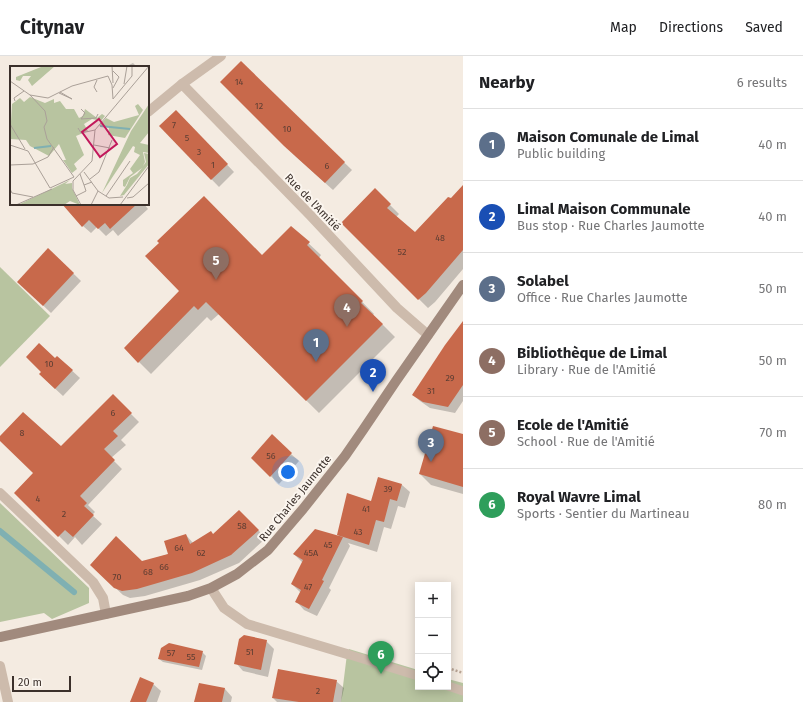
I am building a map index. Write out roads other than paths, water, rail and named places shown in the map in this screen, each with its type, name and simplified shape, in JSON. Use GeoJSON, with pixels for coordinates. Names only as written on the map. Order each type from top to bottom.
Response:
{"type":"FeatureCollection","features":[{"type":"Feature","properties":{"kind":"main road","name":"Rue Charles Jaumotte"},"geometry":{"type":"LineString","coordinates":[[0,637],[188,596],[211,588],[237,574],[268,550],[303,509],[363,430],[463,285]]}},
{"type":"Feature","properties":{"kind":"street"},"geometry":{"type":"LineString","coordinates":[[149,111],[182,84],[221,56]]}},
{"type":"Feature","properties":{"kind":"street","name":"Rue de l'Amitié"},"geometry":{"type":"LineString","coordinates":[[182,84],[310,215],[397,308],[428,335]]}},
{"type":"Feature","properties":{"kind":"street"},"geometry":{"type":"LineString","coordinates":[[0,493],[93,582],[103,598],[106,614]]}},
{"type":"Feature","properties":{"kind":"street"},"geometry":{"type":"LineString","coordinates":[[211,588],[224,608],[247,624],[347,654]]}},
{"type":"Feature","properties":{"kind":"street"},"geometry":{"type":"LineString","coordinates":[[0,666],[8,702]]}},
{"type":"Feature","properties":{"kind":"lane"},"geometry":{"type":"LineString","coordinates":[[347,654],[415,675]]}},
{"type":"Feature","properties":{"kind":"lane"},"geometry":{"type":"LineString","coordinates":[[451,687],[463,691]]}},
{"type":"Feature","properties":{"kind":"waterway"},"geometry":{"type":"LineString","coordinates":[[0,531],[74,592]]}},
{"type":"Feature","properties":{"kind":"place","name":"Ecole de l'Amitié"},"geometry":{"type":"Point","coordinates":[216,280]}},
{"type":"Feature","properties":{"kind":"place","name":"Bibliothèque de Limal"},"geometry":{"type":"Point","coordinates":[347,327]}},
{"type":"Feature","properties":{"kind":"place","name":"Maison Comunale de Limal"},"geometry":{"type":"Point","coordinates":[316,362]}},
{"type":"Feature","properties":{"kind":"place","name":"Limal Maison Communale"},"geometry":{"type":"Point","coordinates":[373,392]}},
{"type":"Feature","properties":{"kind":"place","name":"Solabel"},"geometry":{"type":"Point","coordinates":[431,462]}},
{"type":"Feature","properties":{"kind":"place","name":"Royal Wavre Limal"},"geometry":{"type":"Point","coordinates":[381,674]}}]}
